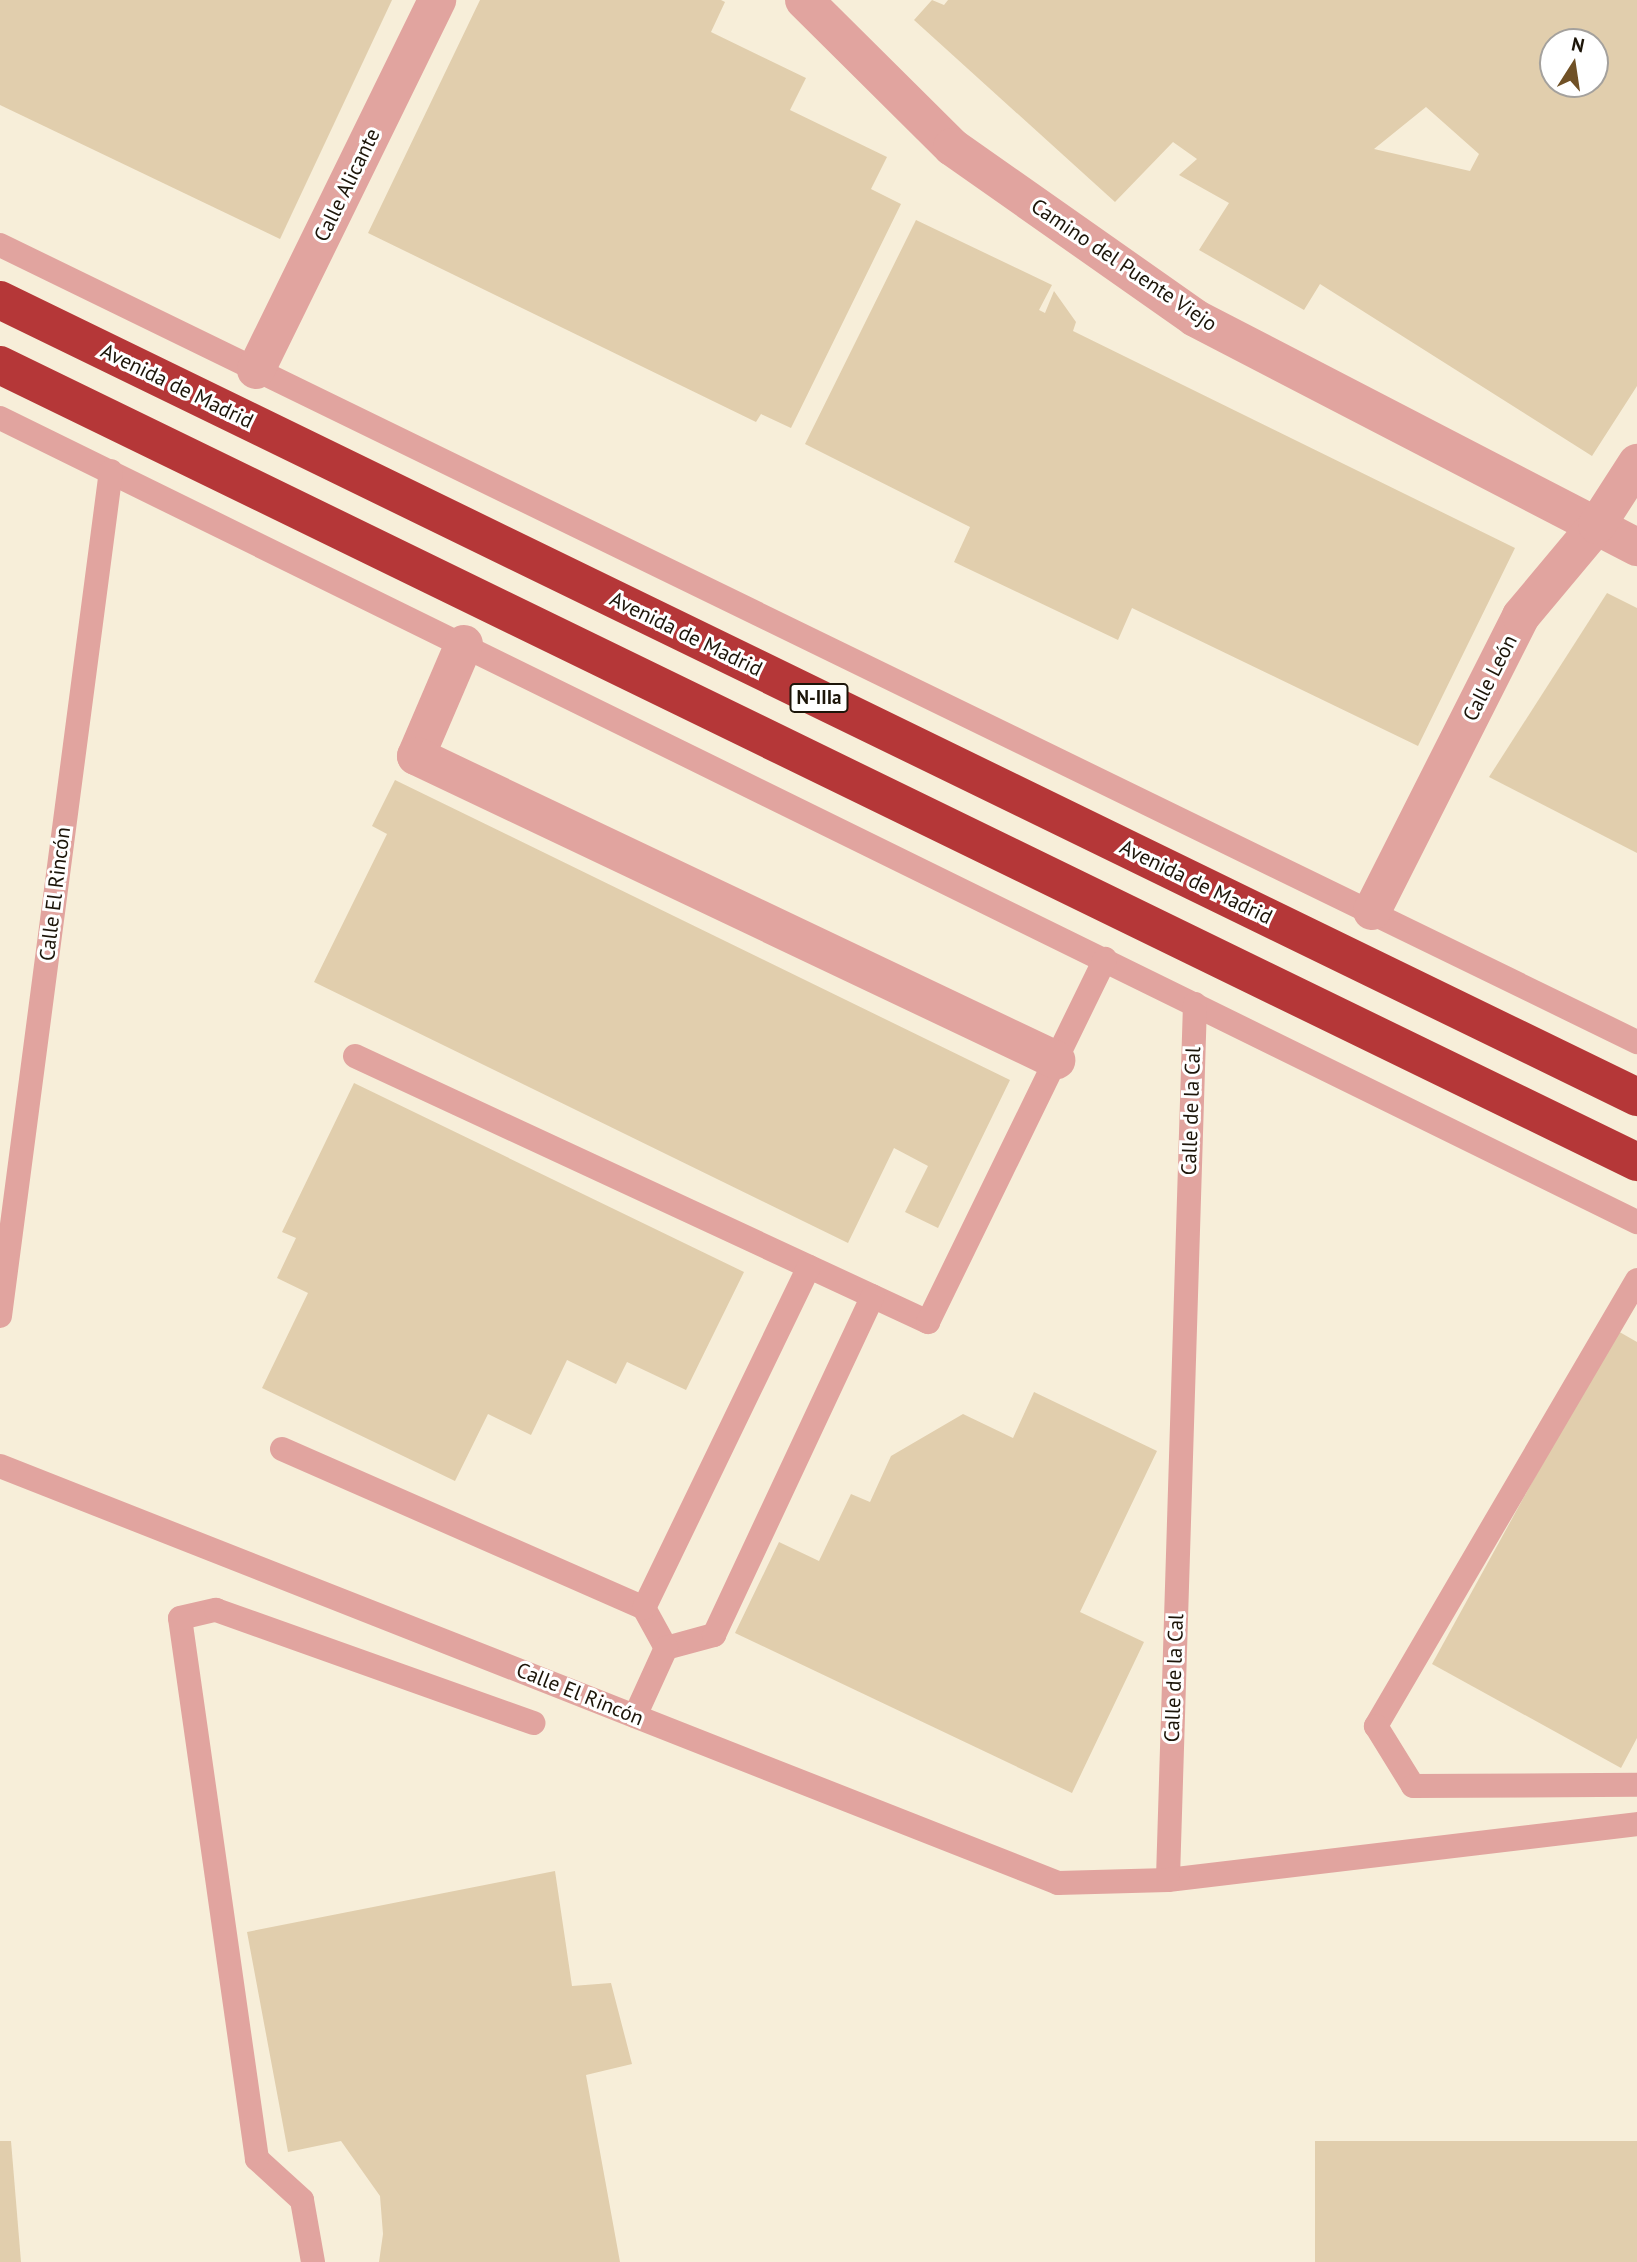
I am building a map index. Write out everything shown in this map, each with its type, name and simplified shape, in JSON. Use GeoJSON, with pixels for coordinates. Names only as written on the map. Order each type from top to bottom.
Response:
{"type":"FeatureCollection","features":[{"type":"Feature","properties":{"kind":"highway","name":"Avenida de Madrid"},"geometry":{"type":"LineString","coordinates":[[0,300],[1637,1097]]}},
{"type":"Feature","properties":{"kind":"highway"},"geometry":{"type":"LineString","coordinates":[[0,365],[1637,1162]]}},
{"type":"Feature","properties":{"kind":"street","name":"Calle Alicante"},"geometry":{"type":"LineString","coordinates":[[256,370],[437,0]]}},
{"type":"Feature","properties":{"kind":"street","name":"Camino del Puente Viejo"},"geometry":{"type":"LineString","coordinates":[[807,1],[952,147],[1195,318],[1637,547]]}},
{"type":"Feature","properties":{"kind":"street","name":"Calle León"},"geometry":{"type":"LineString","coordinates":[[1372,911],[1521,616],[1597,525],[1637,463]]}},
{"type":"Feature","properties":{"kind":"street"},"geometry":{"type":"LineString","coordinates":[[464,644],[416,755],[1056,1060]]}},
{"type":"Feature","properties":{"kind":"lane"},"geometry":{"type":"LineString","coordinates":[[0,245],[1637,1042]]}},
{"type":"Feature","properties":{"kind":"lane"},"geometry":{"type":"LineString","coordinates":[[0,418],[1637,1222]]}},
{"type":"Feature","properties":{"kind":"lane","name":"Calle El Rincón"},"geometry":{"type":"LineString","coordinates":[[0,1316],[111,471]]}},
{"type":"Feature","properties":{"kind":"lane"},"geometry":{"type":"LineString","coordinates":[[355,1056],[928,1322],[1105,960]]}},
{"type":"Feature","properties":{"kind":"lane","name":"Calle de la Cal"},"geometry":{"type":"LineString","coordinates":[[1168,1880],[1195,1004]]}},
{"type":"Feature","properties":{"kind":"lane"},"geometry":{"type":"LineString","coordinates":[[645,1608],[809,1267]]}},
{"type":"Feature","properties":{"kind":"lane"},"geometry":{"type":"LineString","coordinates":[[1637,1280],[1630,1308],[1376,1726],[1413,1786],[1637,1785]]}},
{"type":"Feature","properties":{"kind":"lane"},"geometry":{"type":"LineString","coordinates":[[666,1648],[714,1635],[873,1296]]}},
{"type":"Feature","properties":{"kind":"lane"},"geometry":{"type":"LineString","coordinates":[[282,1450],[645,1608],[666,1648]]}},
{"type":"Feature","properties":{"kind":"lane","name":"Calle El Rincón"},"geometry":{"type":"LineString","coordinates":[[0,1465],[1058,1882],[1168,1880]]}},
{"type":"Feature","properties":{"kind":"lane"},"geometry":{"type":"LineString","coordinates":[[313,2262],[302,2200],[257,2159],[180,1618],[216,1610],[534,1723]]}},
{"type":"Feature","properties":{"kind":"lane"},"geometry":{"type":"LineString","coordinates":[[635,1716],[666,1648]]}},
{"type":"Feature","properties":{"kind":"lane"},"geometry":{"type":"LineString","coordinates":[[1168,1880],[1637,1824]]}},
{"type":"Feature","properties":{"kind":"shaded area"},"geometry":{"type":"Polygon","coordinates":[[[0,0],[1637,0],[1637,2262],[0,2262],[0,0]]]}},
{"type":"Feature","properties":{"kind":"building"},"geometry":{"type":"Polygon","coordinates":[[[0,0],[392,0],[280,239],[0,105],[0,0]]]}},
{"type":"Feature","properties":{"kind":"building"},"geometry":{"type":"Polygon","coordinates":[[[480,0],[721,0],[725,2],[711,32],[806,78],[790,110],[887,157],[871,189],[901,204],[791,428],[761,414],[756,422],[368,233],[480,0]]]}},
{"type":"Feature","properties":{"kind":"building"},"geometry":{"type":"Polygon","coordinates":[[[932,0],[944,5],[948,0],[1637,0],[1637,386],[1592,456],[1320,284],[1304,310],[1199,250],[1229,203],[1179,175],[1197,159],[1173,142],[1115,202],[914,20],[932,0]],[[1426,107],[1374,149],[1470,171],[1479,154],[1426,107]]]}},
{"type":"Feature","properties":{"kind":"building"},"geometry":{"type":"Polygon","coordinates":[[[916,220],[1052,285],[1039,310],[1045,313],[1054,291],[1076,322],[1073,331],[1515,548],[1418,746],[1132,608],[1118,640],[954,562],[970,527],[805,444],[916,220]]]}},
{"type":"Feature","properties":{"kind":"building"},"geometry":{"type":"Polygon","coordinates":[[[1607,593],[1637,608],[1637,853],[1489,777],[1607,593]]]}},
{"type":"Feature","properties":{"kind":"building"},"geometry":{"type":"Polygon","coordinates":[[[395,780],[1010,1080],[938,1228],[905,1212],[928,1166],[894,1148],[848,1243],[314,982],[387,834],[372,826],[395,780]]]}},
{"type":"Feature","properties":{"kind":"building"},"geometry":{"type":"Polygon","coordinates":[[[354,1083],[744,1272],[686,1390],[627,1362],[616,1384],[567,1360],[531,1435],[488,1414],[455,1481],[262,1388],[308,1293],[277,1278],[296,1238],[282,1232],[354,1083]]]}},
{"type":"Feature","properties":{"kind":"building"},"geometry":{"type":"Polygon","coordinates":[[[1616,1330],[1637,1342],[1637,1738],[1621,1768],[1432,1664],[1616,1330]]]}},
{"type":"Feature","properties":{"kind":"building"},"geometry":{"type":"Polygon","coordinates":[[[1034,1392],[1157,1451],[1080,1612],[1144,1642],[1072,1793],[735,1633],[779,1542],[819,1561],[851,1494],[870,1502],[891,1456],[963,1414],[1013,1438],[1034,1392]]]}},
{"type":"Feature","properties":{"kind":"building"},"geometry":{"type":"Polygon","coordinates":[[[555,1871],[572,1986],[611,1983],[632,2064],[586,2075],[620,2262],[379,2262],[383,2234],[380,2196],[341,2141],[288,2152],[247,1932],[555,1871]]]}},
{"type":"Feature","properties":{"kind":"building"},"geometry":{"type":"Polygon","coordinates":[[[0,2141],[11,2141],[21,2262],[0,2262],[0,2141]]]}},
{"type":"Feature","properties":{"kind":"building"},"geometry":{"type":"Polygon","coordinates":[[[1315,2141],[1637,2141],[1637,2262],[1315,2262],[1315,2141]]]}}]}
